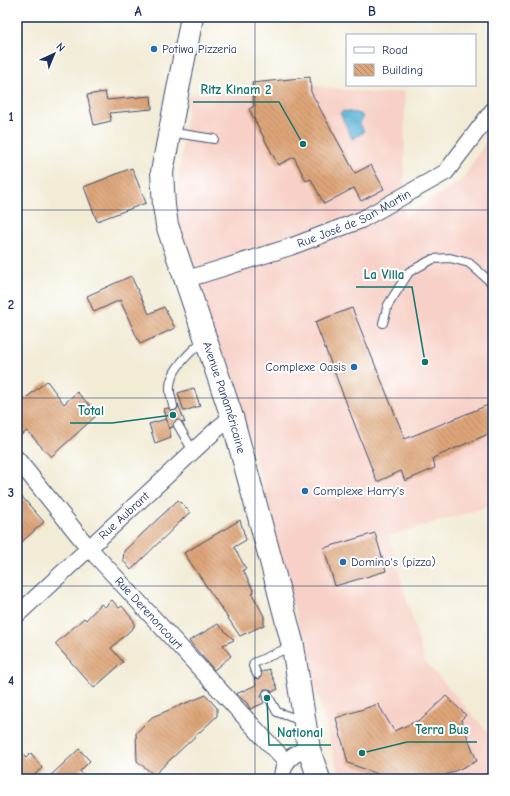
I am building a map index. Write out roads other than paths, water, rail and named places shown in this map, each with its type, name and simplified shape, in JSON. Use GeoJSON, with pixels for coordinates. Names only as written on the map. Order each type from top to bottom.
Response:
{"type":"FeatureCollection","features":[{"type":"Feature","properties":{"kind":"main road","name":"Avenue Panaméricaine"},"geometry":{"type":"LineString","coordinates":[[192,17],[162,172],[164,206],[167,225],[184,280],[219,375],[232,417],[293,646],[309,750],[319,779]]}},
{"type":"Feature","properties":{"kind":"street","name":"Rue José de San Martin"},"geometry":{"type":"LineString","coordinates":[[184,280],[283,249],[361,220],[446,172],[493,110]]}},
{"type":"Feature","properties":{"kind":"street","name":"Rue Aubrant"},"geometry":{"type":"LineString","coordinates":[[17,615],[193,451],[232,417]]}},
{"type":"Feature","properties":{"kind":"street","name":"Rue Derenoncourt"},"geometry":{"type":"LineString","coordinates":[[17,459],[88,548],[286,762]]}},
{"type":"Feature","properties":{"kind":"street"},"geometry":{"type":"LineString","coordinates":[[282,779],[282,770],[286,762],[300,751],[309,750]]}},
{"type":"Feature","properties":{"kind":"lane"},"geometry":{"type":"LineString","coordinates":[[169,132],[214,139]]}},
{"type":"Feature","properties":{"kind":"lane"},"geometry":{"type":"LineString","coordinates":[[383,323],[388,305],[409,272],[433,259],[450,258],[469,263],[493,284]]}},
{"type":"Feature","properties":{"kind":"lane"},"geometry":{"type":"LineString","coordinates":[[173,406],[169,386],[175,373],[185,357],[205,339]]}},
{"type":"Feature","properties":{"kind":"lane"},"geometry":{"type":"LineString","coordinates":[[178,425],[193,451]]}},
{"type":"Feature","properties":{"kind":"lane"},"geometry":{"type":"LineString","coordinates":[[257,674],[252,666],[254,663],[293,646]]}},
{"type":"Feature","properties":{"kind":"lane"},"geometry":{"type":"LineString","coordinates":[[267,694],[277,712],[304,722]]}},
{"type":"Feature","properties":{"kind":"water"},"geometry":{"type":"Polygon","coordinates":[[[344,111],[361,114],[363,118],[360,123],[364,132],[352,139],[340,113],[344,111]]]}},
{"type":"Feature","properties":{"kind":"place","name":"Potiwa Pizzeria"},"geometry":{"type":"Point","coordinates":[154,49]}},
{"type":"Feature","properties":{"kind":"place","name":"Ritz Kinam 2"},"geometry":{"type":"Point","coordinates":[303,144]}},
{"type":"Feature","properties":{"kind":"place","name":"La Villa"},"geometry":{"type":"Point","coordinates":[425,362]}},
{"type":"Feature","properties":{"kind":"place","name":"Complexe Oasis"},"geometry":{"type":"Point","coordinates":[354,367]}},
{"type":"Feature","properties":{"kind":"place","name":"Total"},"geometry":{"type":"Point","coordinates":[173,415]}},
{"type":"Feature","properties":{"kind":"place","name":"Complexe Harry's"},"geometry":{"type":"Point","coordinates":[305,491]}},
{"type":"Feature","properties":{"kind":"place","name":"Domino's (pizza)"},"geometry":{"type":"Point","coordinates":[343,562]}},
{"type":"Feature","properties":{"kind":"place","name":"National"},"geometry":{"type":"Point","coordinates":[267,698]}},
{"type":"Feature","properties":{"kind":"place","name":"Terra Bus"},"geometry":{"type":"Point","coordinates":[362,753]}}]}
